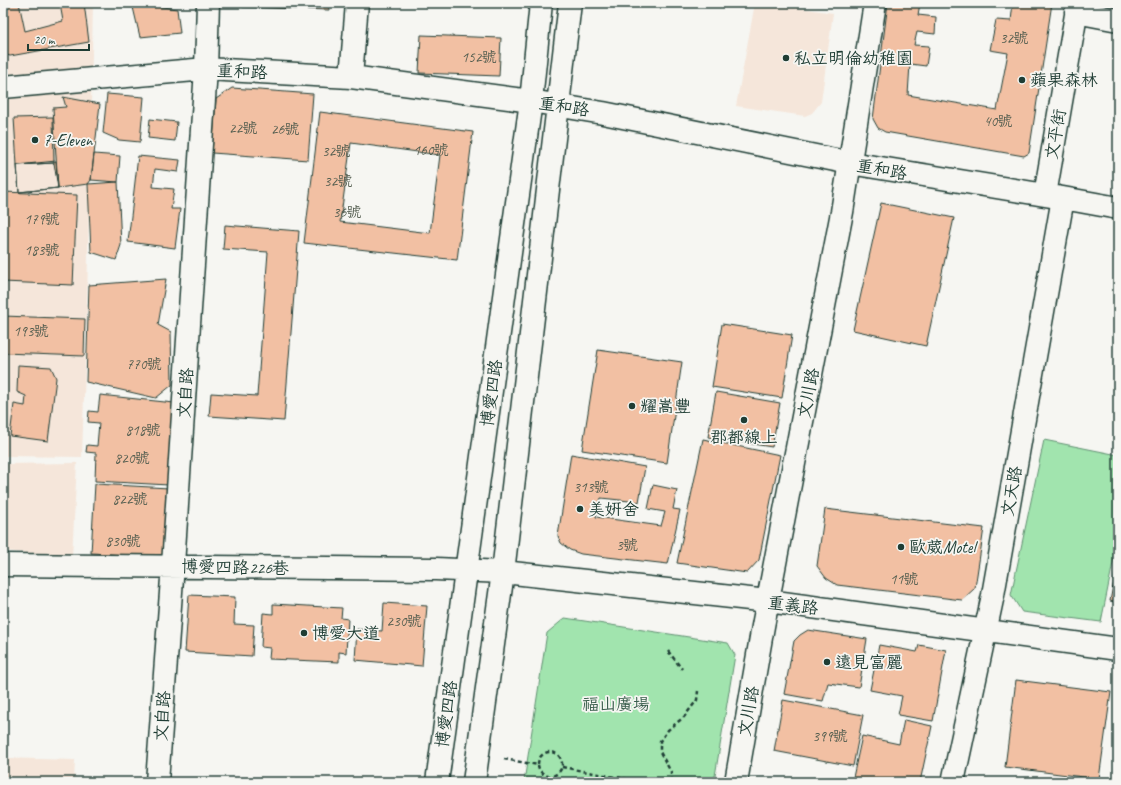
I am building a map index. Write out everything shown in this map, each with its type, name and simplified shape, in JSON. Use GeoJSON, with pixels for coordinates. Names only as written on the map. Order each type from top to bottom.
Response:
{"type":"FeatureCollection","features":[{"type":"Feature","properties":{"kind":"street","name":"文自路"},"geometry":{"type":"LineString","coordinates":[[157,782],[206,69],[208,3]]}},
{"type":"Feature","properties":{"kind":"street"},"geometry":{"type":"LineString","coordinates":[[351,77],[357,3]]}},
{"type":"Feature","properties":{"kind":"street","name":"博愛四路"},"geometry":{"type":"LineString","coordinates":[[436,782],[531,101],[541,3]]}},
{"type":"Feature","properties":{"kind":"street","name":"博愛四路"},"geometry":{"type":"LineString","coordinates":[[474,782],[503,572],[570,3]]}},
{"type":"Feature","properties":{"kind":"street","name":"文川路"},"geometry":{"type":"LineString","coordinates":[[736,782],[768,601],[850,163],[875,3]]}},
{"type":"Feature","properties":{"kind":"street"},"geometry":{"type":"LineString","coordinates":[[1077,8],[1118,20]]}},
{"type":"Feature","properties":{"kind":"street","name":"文平街"},"geometry":{"type":"LineString","coordinates":[[1054,196],[1077,8]]}},
{"type":"Feature","properties":{"kind":"street","name":"重和路"},"geometry":{"type":"LineString","coordinates":[[3,87],[206,69],[351,77],[531,101],[616,115],[850,163],[1054,196],[1118,208]]}},
{"type":"Feature","properties":{"kind":"street","name":"文天路"},"geometry":{"type":"LineString","coordinates":[[953,782],[985,632],[1054,196]]}},
{"type":"Feature","properties":{"kind":"street","name":"博愛四路226巷"},"geometry":{"type":"LineString","coordinates":[[3,564],[173,565],[412,570],[436,569],[466,571]]}},
{"type":"Feature","properties":{"kind":"street","name":"重義路"},"geometry":{"type":"LineString","coordinates":[[466,571],[503,572],[768,601],[985,632],[1118,649]]}},
{"type":"Feature","properties":{"kind":"path"},"geometry":{"type":"LineString","coordinates":[[668,651],[682,669]]}},
{"type":"Feature","properties":{"kind":"path"},"geometry":{"type":"LineString","coordinates":[[671,782],[671,772],[660,752],[660,741],[668,730],[684,717],[697,700],[698,691]]}},
{"type":"Feature","properties":{"kind":"path"},"geometry":{"type":"LineString","coordinates":[[551,752],[559,756],[562,767],[558,773],[551,776],[544,774],[541,772],[538,765],[540,757],[543,754],[551,752]]}},
{"type":"Feature","properties":{"kind":"path"},"geometry":{"type":"LineString","coordinates":[[504,759],[538,765]]}},
{"type":"Feature","properties":{"kind":"path"},"geometry":{"type":"LineString","coordinates":[[562,767],[641,782]]}},
{"type":"Feature","properties":{"kind":"shaded area"},"geometry":{"type":"Polygon","coordinates":[[[3,3],[93,3],[87,306],[82,457],[3,456],[3,3]]]}},
{"type":"Feature","properties":{"kind":"shaded area","name":"私立明倫幼稚園"},"geometry":{"type":"Polygon","coordinates":[[[755,3],[769,3],[833,13],[821,102],[812,113],[805,116],[736,106],[755,3]]]}},
{"type":"Feature","properties":{"kind":"shaded area"},"geometry":{"type":"Polygon","coordinates":[[[77,463],[72,557],[3,550],[3,464],[77,463]]]}},
{"type":"Feature","properties":{"kind":"shaded area"},"geometry":{"type":"Polygon","coordinates":[[[3,758],[75,760],[74,782],[3,782],[3,758]]]}},
{"type":"Feature","properties":{"kind":"green space"},"geometry":{"type":"Polygon","coordinates":[[[1044,440],[1118,455],[1118,538],[1101,622],[1022,612],[1011,595],[1044,440]]]}},
{"type":"Feature","properties":{"kind":"green space","name":"福山廣場"},"geometry":{"type":"Polygon","coordinates":[[[565,618],[728,643],[735,655],[714,782],[524,782],[547,633],[565,618]]]}},
{"type":"Feature","properties":{"kind":"building"},"geometry":{"type":"Polygon","coordinates":[[[3,3],[19,3],[25,31],[63,21],[60,4],[84,3],[89,42],[10,56],[3,54],[3,3]]]}},
{"type":"Feature","properties":{"kind":"building"},"geometry":{"type":"Polygon","coordinates":[[[132,3],[177,9],[180,33],[140,37],[132,3]]]}},
{"type":"Feature","properties":{"kind":"building"},"geometry":{"type":"Polygon","coordinates":[[[243,3],[329,3],[329,10],[243,7],[243,3]]]}},
{"type":"Feature","properties":{"kind":"building","name":"蘋果森林"},"geometry":{"type":"Polygon","coordinates":[[[888,3],[920,3],[918,15],[936,17],[935,34],[917,32],[914,45],[929,46],[926,66],[910,64],[908,95],[997,110],[1008,53],[990,50],[996,20],[1011,21],[1013,3],[1052,3],[1029,153],[1024,156],[885,132],[878,128],[873,119],[888,3]]]}},
{"type":"Feature","properties":{"kind":"building"},"geometry":{"type":"Polygon","coordinates":[[[421,35],[501,38],[499,76],[419,73],[421,35]]]}},
{"type":"Feature","properties":{"kind":"building"},"geometry":{"type":"Polygon","coordinates":[[[232,88],[313,94],[308,160],[212,153],[216,99],[232,88]]]}},
{"type":"Feature","properties":{"kind":"building"},"geometry":{"type":"Polygon","coordinates":[[[107,94],[144,97],[140,142],[119,140],[103,133],[107,94]]]}},
{"type":"Feature","properties":{"kind":"building"},"geometry":{"type":"Polygon","coordinates":[[[63,97],[100,104],[91,180],[88,184],[58,188],[53,108],[66,107],[63,97]]]}},
{"type":"Feature","properties":{"kind":"building"},"geometry":{"type":"Polygon","coordinates":[[[320,112],[473,132],[457,260],[304,243],[320,112]],[[351,143],[340,222],[430,233],[440,155],[351,143]]]}},
{"type":"Feature","properties":{"kind":"building","name":"7-Eleven"},"geometry":{"type":"Polygon","coordinates":[[[53,117],[54,163],[17,165],[14,118],[53,117]]]}},
{"type":"Feature","properties":{"kind":"building"},"geometry":{"type":"Polygon","coordinates":[[[150,119],[177,122],[175,141],[148,138],[150,119]]]}},
{"type":"Feature","properties":{"kind":"building"},"geometry":{"type":"Polygon","coordinates":[[[94,154],[120,156],[118,182],[91,180],[94,154]]]}},
{"type":"Feature","properties":{"kind":"building"},"geometry":{"type":"Polygon","coordinates":[[[138,156],[180,160],[178,172],[155,169],[153,187],[174,189],[171,209],[180,209],[175,248],[128,242],[138,156]]]}},
{"type":"Feature","properties":{"kind":"building"},"geometry":{"type":"Polygon","coordinates":[[[56,161],[58,188],[19,192],[17,165],[56,161]]]}},
{"type":"Feature","properties":{"kind":"building"},"geometry":{"type":"Polygon","coordinates":[[[54,163],[58,188],[19,192],[17,165],[54,163]]]}},
{"type":"Feature","properties":{"kind":"building"},"geometry":{"type":"Polygon","coordinates":[[[118,182],[121,245],[116,260],[91,252],[88,184],[118,182]]]}},
{"type":"Feature","properties":{"kind":"building"},"geometry":{"type":"Polygon","coordinates":[[[3,192],[77,195],[73,285],[3,282],[3,192]]]}},
{"type":"Feature","properties":{"kind":"building"},"geometry":{"type":"Polygon","coordinates":[[[881,203],[954,218],[926,346],[853,330],[881,203]]]}},
{"type":"Feature","properties":{"kind":"building"},"geometry":{"type":"Polygon","coordinates":[[[225,225],[299,231],[284,421],[209,416],[211,393],[257,396],[268,252],[223,249],[225,225]]]}},
{"type":"Feature","properties":{"kind":"building"},"geometry":{"type":"Polygon","coordinates":[[[166,279],[158,325],[171,332],[172,385],[156,398],[86,382],[89,285],[166,279]]]}},
{"type":"Feature","properties":{"kind":"building"},"geometry":{"type":"Polygon","coordinates":[[[3,316],[85,319],[84,356],[3,353],[3,316]]]}},
{"type":"Feature","properties":{"kind":"building"},"geometry":{"type":"Polygon","coordinates":[[[722,324],[792,335],[782,398],[712,387],[722,324]]]}},
{"type":"Feature","properties":{"kind":"building","name":"耀嵩豐"},"geometry":{"type":"Polygon","coordinates":[[[598,350],[682,362],[667,463],[582,450],[598,350]]]}},
{"type":"Feature","properties":{"kind":"building"},"geometry":{"type":"Polygon","coordinates":[[[18,365],[51,367],[56,378],[48,441],[10,436],[14,404],[25,406],[26,396],[17,392],[18,365]]]}},
{"type":"Feature","properties":{"kind":"building","name":"郡都線上"},"geometry":{"type":"Polygon","coordinates":[[[716,392],[780,403],[772,447],[708,437],[716,392]]]}},
{"type":"Feature","properties":{"kind":"building"},"geometry":{"type":"Polygon","coordinates":[[[100,395],[174,403],[169,485],[95,481],[96,453],[86,452],[87,445],[97,446],[99,423],[88,422],[89,411],[98,412],[100,395]]]}},
{"type":"Feature","properties":{"kind":"building"},"geometry":{"type":"Polygon","coordinates":[[[703,439],[780,455],[759,560],[747,573],[677,563],[703,439]]]}},
{"type":"Feature","properties":{"kind":"building","name":"美妍舍"},"geometry":{"type":"Polygon","coordinates":[[[571,454],[645,467],[639,502],[601,498],[596,517],[661,526],[665,512],[648,509],[653,485],[677,490],[673,509],[680,510],[668,564],[581,554],[570,550],[561,543],[558,536],[571,454]]]}},
{"type":"Feature","properties":{"kind":"building"},"geometry":{"type":"Polygon","coordinates":[[[95,484],[169,488],[165,557],[91,553],[95,484]]]}},
{"type":"Feature","properties":{"kind":"building","name":"歐葳Motel"},"geometry":{"type":"Polygon","coordinates":[[[825,509],[984,528],[975,588],[962,600],[837,585],[826,578],[817,566],[825,509]]]}},
{"type":"Feature","properties":{"kind":"building"},"geometry":{"type":"Polygon","coordinates":[[[1118,561],[1118,603],[1110,601],[1118,561]]]}},
{"type":"Feature","properties":{"kind":"building"},"geometry":{"type":"Polygon","coordinates":[[[189,595],[235,597],[234,624],[254,625],[252,656],[185,652],[189,595]]]}},
{"type":"Feature","properties":{"kind":"building","name":"博愛大道"},"geometry":{"type":"Polygon","coordinates":[[[384,603],[427,606],[422,666],[355,660],[357,629],[382,631],[384,603]]]}},
{"type":"Feature","properties":{"kind":"building","name":"博愛大道"},"geometry":{"type":"Polygon","coordinates":[[[273,604],[342,608],[341,618],[348,619],[346,653],[339,652],[339,662],[269,659],[270,648],[261,647],[263,613],[273,614],[273,604]]]}},
{"type":"Feature","properties":{"kind":"building","name":"遠見富麗"},"geometry":{"type":"Polygon","coordinates":[[[808,630],[867,639],[859,687],[828,683],[823,701],[784,694],[794,641],[808,630]]]}},
{"type":"Feature","properties":{"kind":"building","name":"遠見富麗"},"geometry":{"type":"Polygon","coordinates":[[[879,645],[917,652],[919,645],[946,650],[933,721],[898,715],[902,696],[870,690],[879,645]]]}},
{"type":"Feature","properties":{"kind":"building"},"geometry":{"type":"Polygon","coordinates":[[[1016,680],[1111,692],[1099,779],[1005,767],[1016,680]]]}},
{"type":"Feature","properties":{"kind":"building"},"geometry":{"type":"Polygon","coordinates":[[[783,700],[863,715],[853,766],[774,751],[783,700]]]}},
{"type":"Feature","properties":{"kind":"building","name":"遠見富麗"},"geometry":{"type":"Polygon","coordinates":[[[904,720],[932,726],[920,782],[852,782],[862,736],[899,744],[904,720]]]}},
{"type":"Feature","properties":{"kind":"place","name":"私立明倫幼稚園"},"geometry":{"type":"Point","coordinates":[786,58]}},
{"type":"Feature","properties":{"kind":"place","name":"蘋果森林"},"geometry":{"type":"Point","coordinates":[1022,80]}},
{"type":"Feature","properties":{"kind":"place","name":"7-Eleven"},"geometry":{"type":"Point","coordinates":[35,140]}},
{"type":"Feature","properties":{"kind":"place","name":"耀嵩豐"},"geometry":{"type":"Point","coordinates":[632,406]}},
{"type":"Feature","properties":{"kind":"place","name":"郡都線上"},"geometry":{"type":"Point","coordinates":[744,420]}},
{"type":"Feature","properties":{"kind":"place","name":"美妍舍"},"geometry":{"type":"Point","coordinates":[580,509]}},
{"type":"Feature","properties":{"kind":"place","name":"歐葳Motel"},"geometry":{"type":"Point","coordinates":[901,547]}},
{"type":"Feature","properties":{"kind":"place","name":"博愛大道"},"geometry":{"type":"Point","coordinates":[304,633]}},
{"type":"Feature","properties":{"kind":"place","name":"遠見富麗"},"geometry":{"type":"Point","coordinates":[827,662]}}]}
